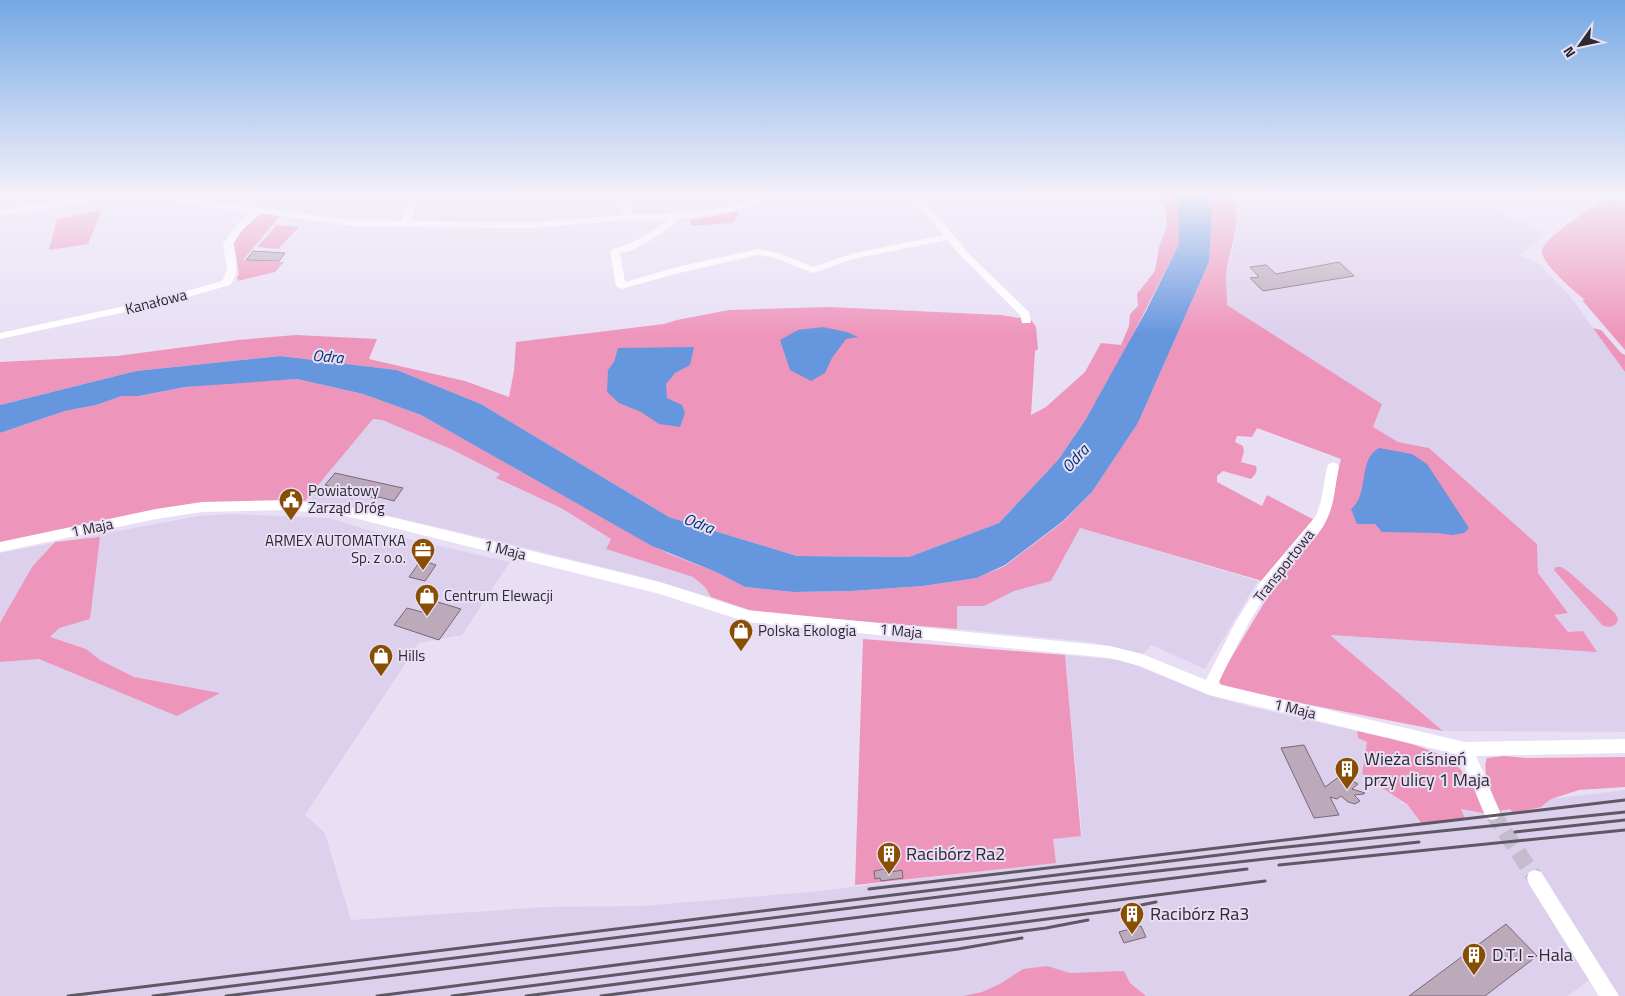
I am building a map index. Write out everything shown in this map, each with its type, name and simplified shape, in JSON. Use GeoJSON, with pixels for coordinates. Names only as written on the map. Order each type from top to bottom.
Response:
{"type":"FeatureCollection","features":[{"type":"Feature","properties":{"kind":"street","name":"Kanałowa"},"geometry":{"type":"LineString","coordinates":[[0,336],[148,304],[226,283],[230,280],[232,274],[228,244],[230,241]]}},
{"type":"Feature","properties":{"kind":"street"},"geometry":{"type":"LineString","coordinates":[[641,241],[630,248],[615,251],[621,286],[677,270],[758,252],[778,256],[813,270],[851,257],[926,241]]}},
{"type":"Feature","properties":{"kind":"street"},"geometry":{"type":"LineString","coordinates":[[952,241],[1025,314],[1026,321]]}},
{"type":"Feature","properties":{"kind":"street","name":"Transportowa"},"geometry":{"type":"LineString","coordinates":[[1209,688],[1234,636],[1260,594],[1277,569],[1304,541],[1322,518],[1333,467]]}},
{"type":"Feature","properties":{"kind":"street","name":"1 Maja"},"geometry":{"type":"LineString","coordinates":[[0,547],[156,514],[202,507],[288,504],[366,516],[660,588],[747,616],[1110,652],[1142,660],[1209,688],[1465,749],[1625,746]]}},
{"type":"Feature","properties":{"kind":"street"},"geometry":{"type":"LineString","coordinates":[[1465,749],[1492,812]]}},
{"type":"Feature","properties":{"kind":"street"},"geometry":{"type":"LineString","coordinates":[[1535,878],[1610,996]]}},
{"type":"Feature","properties":{"kind":"shaded area"},"geometry":{"type":"Polygon","coordinates":[[[51,241],[89,241],[88,244],[49,250],[51,241]]]}},
{"type":"Feature","properties":{"kind":"shaded area"},"geometry":{"type":"Polygon","coordinates":[[[259,241],[243,260],[284,262],[275,272],[238,281],[237,276],[239,275],[234,243],[259,241]]]}},
{"type":"Feature","properties":{"kind":"shaded area"},"geometry":{"type":"Polygon","coordinates":[[[262,241],[285,241],[278,249],[257,247],[262,241]]]}},
{"type":"Feature","properties":{"kind":"shaded area"},"geometry":{"type":"Polygon","coordinates":[[[1161,241],[1179,241],[1122,356],[1086,419],[1058,460],[999,523],[909,557],[797,556],[669,517],[481,404],[397,370],[280,356],[136,371],[0,405],[0,362],[117,356],[238,340],[296,335],[377,339],[369,359],[465,381],[509,397],[514,371],[516,342],[664,324],[729,310],[828,307],[1001,315],[1019,318],[1027,314],[1036,327],[1038,349],[1035,351],[1031,415],[1046,407],[1085,372],[1101,343],[1121,345],[1129,326],[1130,314],[1138,306],[1137,294],[1155,271],[1161,241]]]}},
{"type":"Feature","properties":{"kind":"shaded area"},"geometry":{"type":"Polygon","coordinates":[[[1210,241],[1233,241],[1226,277],[1227,305],[1382,404],[1373,427],[1398,442],[1429,448],[1537,544],[1538,573],[1568,613],[1554,615],[1568,632],[1583,631],[1597,652],[1330,635],[1443,731],[1224,688],[1218,680],[1273,588],[1259,580],[1080,528],[1051,581],[1014,591],[984,606],[957,606],[957,629],[758,613],[711,597],[705,587],[693,577],[606,549],[611,539],[561,508],[496,478],[500,474],[451,449],[382,420],[373,419],[304,502],[202,504],[0,544],[0,433],[65,411],[96,405],[122,396],[139,396],[185,387],[224,383],[297,379],[363,394],[421,415],[667,553],[716,572],[745,587],[793,592],[852,591],[923,586],[977,578],[1005,566],[1064,521],[1092,492],[1138,423],[1209,262],[1210,241]],[[1257,428],[1252,437],[1237,436],[1235,442],[1243,446],[1244,451],[1241,462],[1256,466],[1255,475],[1251,479],[1223,471],[1217,476],[1217,482],[1262,506],[1267,495],[1318,522],[1334,486],[1341,459],[1257,428]]]}},
{"type":"Feature","properties":{"kind":"shaded area"},"geometry":{"type":"Polygon","coordinates":[[[1234,241],[1536,241],[1520,255],[1540,265],[1570,296],[1625,372],[1625,732],[1443,731],[1330,635],[1406,640],[1568,632],[1553,614],[1568,613],[1538,573],[1537,544],[1429,448],[1398,442],[1372,427],[1382,404],[1227,305],[1226,276],[1234,241]]]}},
{"type":"Feature","properties":{"kind":"shaded area"},"geometry":{"type":"Polygon","coordinates":[[[1548,241],[1625,241],[1625,350],[1582,300],[1585,300],[1553,271],[1542,252],[1548,241]]]}},
{"type":"Feature","properties":{"kind":"shaded area"},"geometry":{"type":"Polygon","coordinates":[[[1593,328],[1601,330],[1621,353],[1625,355],[1625,372],[1593,328]]]}},
{"type":"Feature","properties":{"kind":"shaded area"},"geometry":{"type":"Polygon","coordinates":[[[372,419],[382,420],[451,449],[501,474],[497,479],[561,508],[611,539],[606,549],[693,577],[705,587],[711,597],[631,574],[459,532],[339,505],[304,502],[372,419]]]}},
{"type":"Feature","properties":{"kind":"shaded area"},"geometry":{"type":"Polygon","coordinates":[[[231,514],[330,518],[364,529],[510,562],[462,635],[419,643],[305,815],[325,833],[351,920],[546,907],[642,906],[820,891],[1054,862],[1052,839],[1082,835],[1065,655],[1118,660],[1209,695],[1247,706],[1357,731],[1358,738],[1367,742],[1362,774],[1392,793],[1402,803],[1407,804],[1421,823],[1465,818],[1460,809],[1488,814],[1510,809],[1513,813],[1541,807],[1551,799],[1625,790],[1625,996],[1618,996],[1592,978],[1568,996],[0,996],[0,553],[198,516],[231,514]]]}},
{"type":"Feature","properties":{"kind":"shaded area"},"geometry":{"type":"Polygon","coordinates":[[[1080,528],[1258,581],[1205,669],[1151,645],[1143,654],[1090,642],[957,629],[957,606],[984,605],[1014,591],[1051,581],[1080,528]]]}},
{"type":"Feature","properties":{"kind":"shaded area"},"geometry":{"type":"Polygon","coordinates":[[[100,537],[90,619],[59,628],[50,637],[86,649],[100,660],[134,677],[220,693],[177,716],[39,659],[0,662],[0,623],[32,567],[55,542],[100,537]]]}},
{"type":"Feature","properties":{"kind":"shaded area"},"geometry":{"type":"Polygon","coordinates":[[[1556,567],[1561,567],[1569,572],[1615,613],[1618,619],[1616,624],[1611,627],[1603,626],[1554,570],[1556,567]]]}},
{"type":"Feature","properties":{"kind":"shaded area"},"geometry":{"type":"Polygon","coordinates":[[[863,639],[1065,655],[1081,836],[1053,839],[1056,863],[855,885],[863,639]]]}},
{"type":"Feature","properties":{"kind":"shaded area"},"geometry":{"type":"Polygon","coordinates":[[[1357,731],[1428,749],[1453,762],[1462,771],[1469,785],[1474,785],[1488,814],[1461,809],[1465,818],[1422,824],[1407,804],[1362,774],[1367,742],[1358,738],[1357,731]]]}},
{"type":"Feature","properties":{"kind":"shaded area"},"geometry":{"type":"Polygon","coordinates":[[[1504,756],[1526,758],[1625,757],[1625,787],[1579,790],[1551,799],[1541,807],[1513,813],[1510,809],[1500,811],[1489,785],[1486,764],[1487,758],[1504,756]]]}},
{"type":"Feature","properties":{"kind":"shaded area"},"geometry":{"type":"Polygon","coordinates":[[[1047,966],[1070,973],[1124,971],[1130,983],[1146,996],[963,996],[982,992],[1000,984],[1023,969],[1047,966]]]}},
{"type":"Feature","properties":{"kind":"water","name":"Odra"},"geometry":{"type":"Polygon","coordinates":[[[1179,241],[1210,241],[1209,262],[1138,423],[1092,492],[1063,521],[1005,565],[977,578],[923,586],[852,591],[793,592],[745,587],[716,572],[652,546],[421,415],[363,394],[297,379],[185,387],[139,396],[122,396],[96,405],[65,411],[0,433],[0,405],[136,371],[280,356],[397,370],[481,404],[669,517],[797,556],[909,557],[999,523],[1058,460],[1086,419],[1146,311],[1179,241]]]}},
{"type":"Feature","properties":{"kind":"water"},"geometry":{"type":"Polygon","coordinates":[[[823,327],[847,332],[858,337],[846,339],[832,358],[825,373],[811,381],[790,370],[780,340],[798,330],[823,327]]]}},
{"type":"Feature","properties":{"kind":"water"},"geometry":{"type":"Polygon","coordinates":[[[694,347],[690,365],[675,373],[666,384],[667,398],[682,405],[685,413],[680,427],[659,424],[641,412],[619,403],[607,392],[608,370],[614,362],[618,348],[694,347]]]}},
{"type":"Feature","properties":{"kind":"water"},"geometry":{"type":"Polygon","coordinates":[[[1379,448],[1412,454],[1427,464],[1469,528],[1464,533],[1452,535],[1382,532],[1375,524],[1357,524],[1351,509],[1357,503],[1360,495],[1368,460],[1372,453],[1379,448]]]}},
{"type":"Feature","properties":{"kind":"building"},"geometry":{"type":"Polygon","coordinates":[[[253,251],[285,253],[279,261],[246,260],[253,251]]]}},
{"type":"Feature","properties":{"kind":"building"},"geometry":{"type":"Polygon","coordinates":[[[1339,262],[1354,276],[1263,291],[1250,278],[1259,277],[1250,267],[1266,265],[1276,274],[1339,262]]]}},
{"type":"Feature","properties":{"kind":"building"},"geometry":{"type":"Polygon","coordinates":[[[335,473],[403,488],[394,501],[379,497],[377,499],[325,485],[335,473]]]}},
{"type":"Feature","properties":{"kind":"building","name":"ARMEX AUTOMATYKA Sp. z o.o."},"geometry":{"type":"Polygon","coordinates":[[[421,560],[436,565],[425,581],[409,577],[421,560]]]}},
{"type":"Feature","properties":{"kind":"building","name":"Centrum Elewacji"},"geometry":{"type":"Polygon","coordinates":[[[431,600],[461,609],[439,640],[394,625],[407,608],[422,612],[431,600]]]}},
{"type":"Feature","properties":{"kind":"building"},"geometry":{"type":"Polygon","coordinates":[[[1304,745],[1325,787],[1340,776],[1348,778],[1358,784],[1352,789],[1365,793],[1354,795],[1360,801],[1355,804],[1348,802],[1341,796],[1337,799],[1330,797],[1339,815],[1314,818],[1281,748],[1304,745]]]}},
{"type":"Feature","properties":{"kind":"building","name":"Racibórz Ra2"},"geometry":{"type":"Polygon","coordinates":[[[885,869],[886,873],[902,870],[903,878],[881,881],[880,878],[875,879],[874,871],[885,869]]]}},
{"type":"Feature","properties":{"kind":"building","name":"D.T.I - Hala"},"geometry":{"type":"Polygon","coordinates":[[[1506,924],[1537,956],[1485,996],[1409,996],[1506,924]]]}},
{"type":"Feature","properties":{"kind":"building","name":"Racibórz Ra3"},"geometry":{"type":"Polygon","coordinates":[[[1141,926],[1146,937],[1124,943],[1119,932],[1141,926]]]}},
{"type":"Feature","properties":{"kind":"tunnel"},"geometry":{"type":"LineString","coordinates":[[1492,812],[1535,878]]}},
{"type":"Feature","properties":{"kind":"railway"},"geometry":{"type":"LineString","coordinates":[[869,889],[1625,800]]}},
{"type":"Feature","properties":{"kind":"railway"},"geometry":{"type":"LineString","coordinates":[[68,996],[1277,848],[1625,812]]}},
{"type":"Feature","properties":{"kind":"railway"},"geometry":{"type":"LineString","coordinates":[[1515,832],[1625,820]]}},
{"type":"Feature","properties":{"kind":"railway"},"geometry":{"type":"LineString","coordinates":[[1279,865],[1625,830]]}},
{"type":"Feature","properties":{"kind":"railway"},"geometry":{"type":"LineString","coordinates":[[153,996],[1041,884],[1419,842]]}},
{"type":"Feature","properties":{"kind":"railway"},"geometry":{"type":"LineString","coordinates":[[226,996],[1247,869]]}},
{"type":"Feature","properties":{"kind":"railway"},"geometry":{"type":"LineString","coordinates":[[377,996],[1265,881]]}},
{"type":"Feature","properties":{"kind":"railway"},"geometry":{"type":"LineString","coordinates":[[452,996],[1117,910],[1156,902]]}},
{"type":"Feature","properties":{"kind":"railway"},"geometry":{"type":"LineString","coordinates":[[526,996],[1046,928],[1088,920]]}},
{"type":"Feature","properties":{"kind":"railway"},"geometry":{"type":"LineString","coordinates":[[601,996],[958,949],[1022,938]]}},
{"type":"Feature","properties":{"kind":"place","name":"Powiatowy Zarząd Dróg"},"geometry":{"type":"Point","coordinates":[291,521]}},
{"type":"Feature","properties":{"kind":"place","name":"ARMEX AUTOMATYKA Sp. z o.o."},"geometry":{"type":"Point","coordinates":[423,571]}},
{"type":"Feature","properties":{"kind":"place","name":"Centrum Elewacji"},"geometry":{"type":"Point","coordinates":[427,617]}},
{"type":"Feature","properties":{"kind":"place","name":"Polska Ekologia"},"geometry":{"type":"Point","coordinates":[741,652]}},
{"type":"Feature","properties":{"kind":"place","name":"Hills"},"geometry":{"type":"Point","coordinates":[381,677]}},
{"type":"Feature","properties":{"kind":"place","name":"Wieża ciśnień przy ulicy 1 Maja"},"geometry":{"type":"Point","coordinates":[1347,790]}},
{"type":"Feature","properties":{"kind":"place","name":"Racibórz Ra2"},"geometry":{"type":"Point","coordinates":[889,875]}},
{"type":"Feature","properties":{"kind":"place","name":"Racibórz Ra3"},"geometry":{"type":"Point","coordinates":[1132,935]}},
{"type":"Feature","properties":{"kind":"place","name":"D.T.I - Hala"},"geometry":{"type":"Point","coordinates":[1474,976]}}]}
